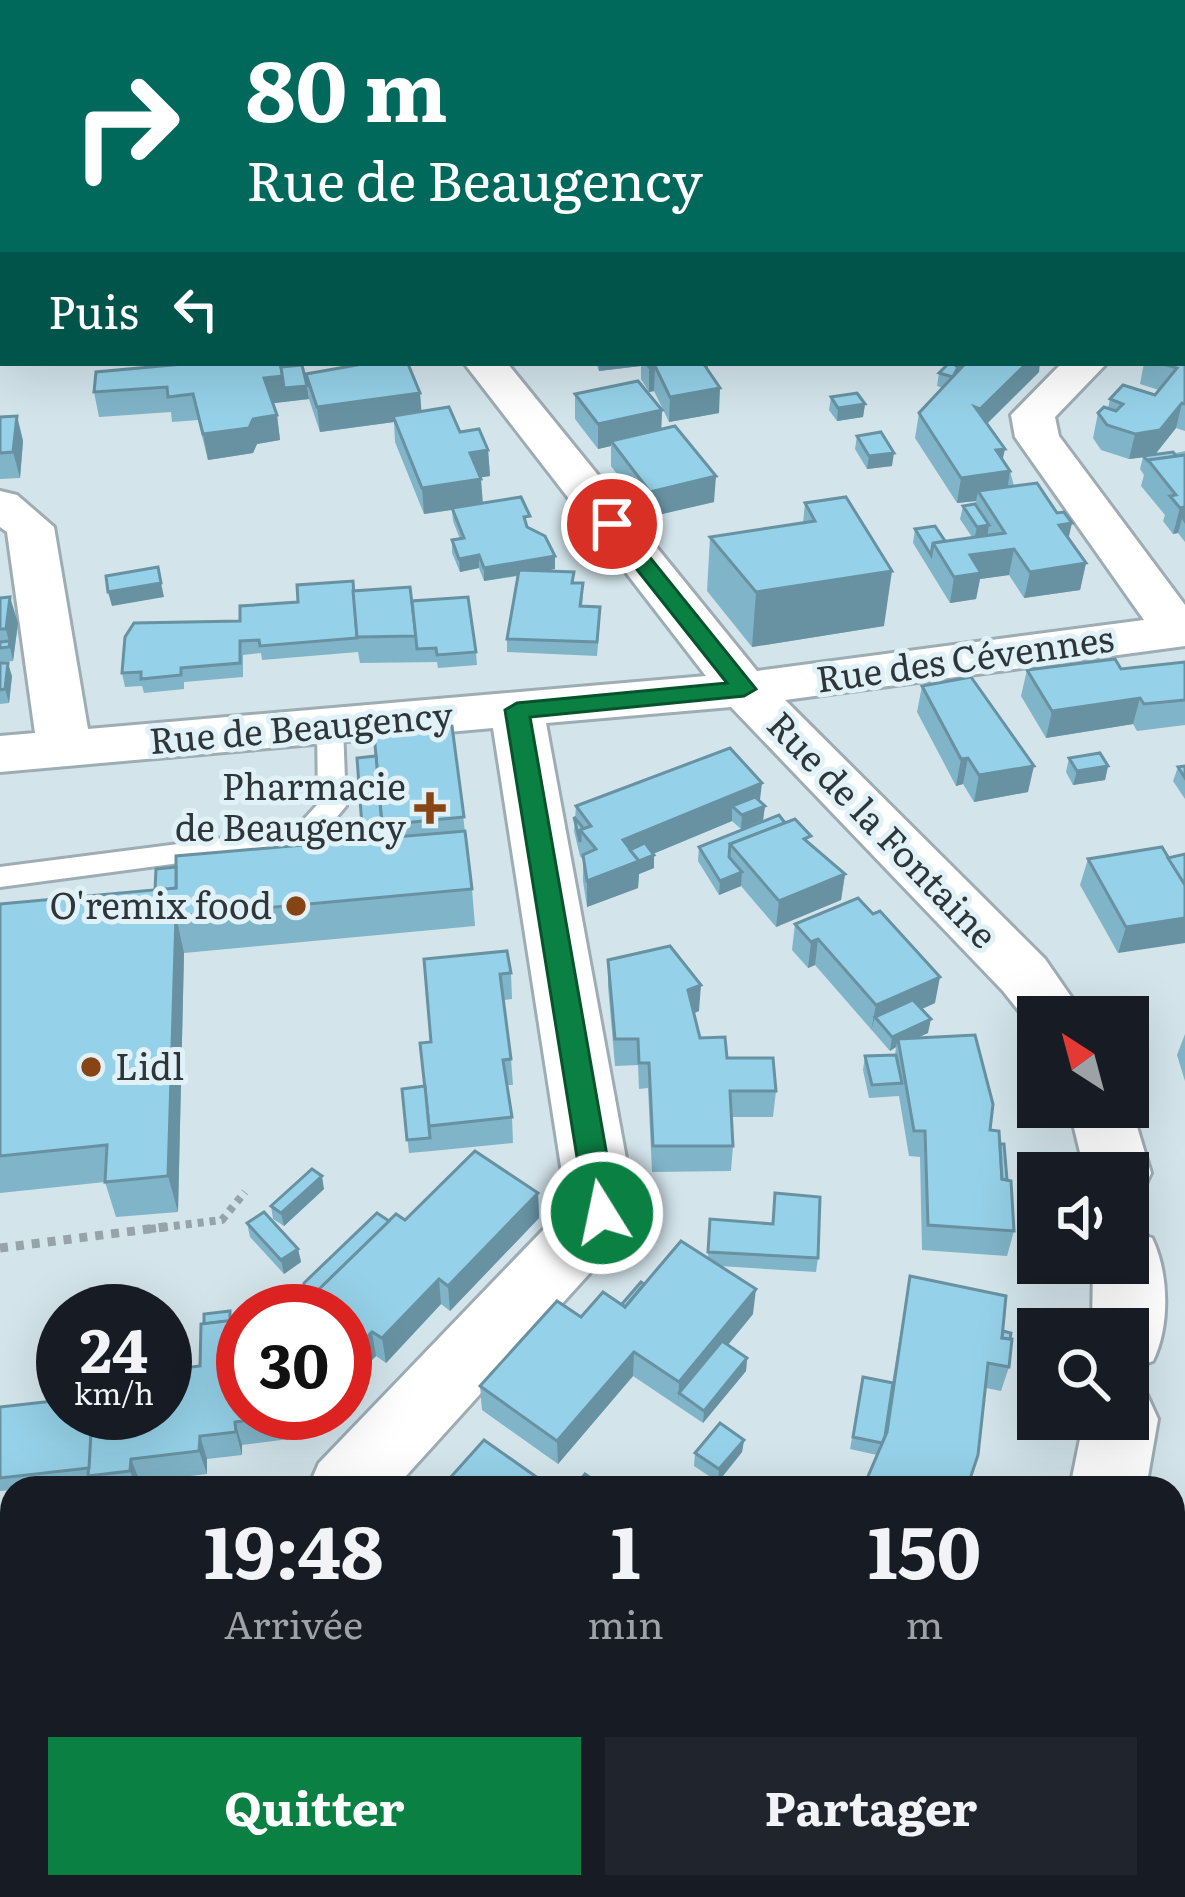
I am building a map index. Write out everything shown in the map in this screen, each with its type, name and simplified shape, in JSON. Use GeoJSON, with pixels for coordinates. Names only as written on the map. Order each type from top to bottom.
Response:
{"type":"FeatureCollection","features":[{"type":"Feature","properties":{"kind":"street","name":"Rue de la Fontaine"},"geometry":{"type":"LineString","coordinates":[[487,366],[744,689],[1024,975],[1039,996]]}},
{"type":"Feature","properties":{"kind":"street"},"geometry":{"type":"LineString","coordinates":[[1084,366],[1034,415],[1037,437],[1182,630]]}},
{"type":"Feature","properties":{"kind":"street"},"geometry":{"type":"LineString","coordinates":[[0,505],[30,527],[64,748]]}},
{"type":"Feature","properties":{"kind":"street","name":"Rue des Cévennes"},"geometry":{"type":"LineString","coordinates":[[744,689],[1182,630]]}},
{"type":"Feature","properties":{"kind":"street","name":"Rue de Beaugency"},"geometry":{"type":"LineString","coordinates":[[0,754],[744,689]]}},
{"type":"Feature","properties":{"kind":"street"},"geometry":{"type":"LineString","coordinates":[[357,1476],[602,1213],[517,710]]}},
{"type":"Feature","properties":{"kind":"street"},"geometry":{"type":"LineString","coordinates":[[1110,1476],[1117,1440]]}},
{"type":"Feature","properties":{"kind":"lane"},"geometry":{"type":"LineString","coordinates":[[0,877],[303,838],[332,806],[330,726]]}},
{"type":"Feature","properties":{"kind":"path"},"geometry":{"type":"LineString","coordinates":[[0,1248],[222,1220],[245,1192]]}},
{"type":"Feature","properties":{"kind":"building"},"geometry":{"type":"Polygon","coordinates":[[[161,366],[281,366],[283,376],[264,378],[277,415],[253,419],[249,428],[203,434],[193,394],[168,397],[167,387],[94,392],[96,372],[161,366]]]}},
{"type":"Feature","properties":{"kind":"building"},"geometry":{"type":"Polygon","coordinates":[[[302,366],[307,386],[284,388],[281,367],[302,366]]]}},
{"type":"Feature","properties":{"kind":"building"},"geometry":{"type":"Polygon","coordinates":[[[351,366],[409,366],[420,393],[317,407],[306,374],[351,366]]]}},
{"type":"Feature","properties":{"kind":"building"},"geometry":{"type":"Polygon","coordinates":[[[655,366],[705,366],[720,388],[670,397],[655,366]]]}},
{"type":"Feature","properties":{"kind":"building"},"geometry":{"type":"Polygon","coordinates":[[[946,366],[958,366],[953,377],[939,373],[946,366]]]}},
{"type":"Feature","properties":{"kind":"building"},"geometry":{"type":"Polygon","coordinates":[[[957,366],[1024,366],[980,409],[975,407],[1005,449],[996,450],[1010,471],[961,478],[919,413],[962,367],[957,366]]]}},
{"type":"Feature","properties":{"kind":"building"},"geometry":{"type":"Polygon","coordinates":[[[1170,366],[1185,366],[1185,404],[1160,430],[1135,434],[1107,425],[1098,413],[1104,407],[1116,411],[1123,404],[1110,399],[1123,385],[1155,395],[1177,368],[1170,366]]]}},
{"type":"Feature","properties":{"kind":"building"},"geometry":{"type":"Polygon","coordinates":[[[638,381],[662,410],[598,424],[575,394],[638,381]]]}},
{"type":"Feature","properties":{"kind":"building"},"geometry":{"type":"Polygon","coordinates":[[[857,393],[865,404],[838,408],[831,397],[857,393]]]}},
{"type":"Feature","properties":{"kind":"building"},"geometry":{"type":"Polygon","coordinates":[[[449,407],[460,432],[479,429],[488,450],[470,453],[481,479],[422,488],[393,416],[449,407]]]}},
{"type":"Feature","properties":{"kind":"building"},"geometry":{"type":"Polygon","coordinates":[[[17,416],[13,452],[0,453],[0,417],[17,416]]]}},
{"type":"Feature","properties":{"kind":"building"},"geometry":{"type":"Polygon","coordinates":[[[675,426],[716,476],[650,492],[611,441],[675,426]]]}},
{"type":"Feature","properties":{"kind":"building"},"geometry":{"type":"Polygon","coordinates":[[[881,432],[894,453],[869,456],[857,436],[881,432]]]}},
{"type":"Feature","properties":{"kind":"building"},"geometry":{"type":"Polygon","coordinates":[[[1173,452],[1176,456],[1148,461],[1143,456],[1173,452]]]}},
{"type":"Feature","properties":{"kind":"building"},"geometry":{"type":"Polygon","coordinates":[[[1185,455],[1185,507],[1180,508],[1170,496],[1176,495],[1148,460],[1185,455]]]}},
{"type":"Feature","properties":{"kind":"building"},"geometry":{"type":"Polygon","coordinates":[[[1037,483],[1057,513],[1064,512],[1072,523],[1059,525],[1086,563],[1030,572],[1014,549],[970,555],[981,573],[954,577],[933,543],[1005,533],[978,491],[1037,483]]]}},
{"type":"Feature","properties":{"kind":"building"},"geometry":{"type":"Polygon","coordinates":[[[521,497],[530,516],[524,517],[527,527],[545,536],[555,556],[484,568],[479,555],[459,559],[452,540],[464,538],[452,508],[521,497]]]}},
{"type":"Feature","properties":{"kind":"building"},"geometry":{"type":"Polygon","coordinates":[[[846,497],[892,571],[756,592],[710,537],[815,521],[805,503],[846,497]]]}},
{"type":"Feature","properties":{"kind":"building"},"geometry":{"type":"Polygon","coordinates":[[[975,504],[989,525],[977,527],[963,506],[975,504]]]}},
{"type":"Feature","properties":{"kind":"building"},"geometry":{"type":"Polygon","coordinates":[[[935,526],[945,541],[933,543],[931,555],[915,529],[935,526]]]}},
{"type":"Feature","properties":{"kind":"building"},"geometry":{"type":"Polygon","coordinates":[[[158,567],[161,583],[108,592],[106,576],[158,567]]]}},
{"type":"Feature","properties":{"kind":"building"},"geometry":{"type":"Polygon","coordinates":[[[519,570],[574,572],[572,583],[583,583],[580,606],[600,607],[597,642],[507,639],[519,570]]]}},
{"type":"Feature","properties":{"kind":"building"},"geometry":{"type":"Polygon","coordinates":[[[353,581],[357,638],[260,646],[259,640],[240,641],[240,663],[181,668],[181,675],[141,679],[141,672],[122,673],[125,637],[134,623],[240,621],[240,606],[298,602],[297,585],[353,581]]]}},
{"type":"Feature","properties":{"kind":"building"},"geometry":{"type":"Polygon","coordinates":[[[410,587],[416,636],[357,637],[353,591],[410,587]]]}},
{"type":"Feature","properties":{"kind":"building"},"geometry":{"type":"Polygon","coordinates":[[[10,597],[6,629],[0,629],[0,598],[10,597]]]}},
{"type":"Feature","properties":{"kind":"building"},"geometry":{"type":"Polygon","coordinates":[[[468,597],[476,652],[437,655],[436,648],[417,649],[412,601],[468,597]]]}},
{"type":"Feature","properties":{"kind":"building"},"geometry":{"type":"Polygon","coordinates":[[[1115,659],[1121,669],[1185,662],[1185,700],[1144,704],[1140,698],[1052,711],[1027,670],[1115,659]]]}},
{"type":"Feature","properties":{"kind":"building"},"geometry":{"type":"Polygon","coordinates":[[[0,663],[8,663],[5,689],[0,690],[0,663]]]}},
{"type":"Feature","properties":{"kind":"building"},"geometry":{"type":"Polygon","coordinates":[[[971,677],[1034,766],[979,775],[968,758],[961,759],[922,686],[971,677]]]}},
{"type":"Feature","properties":{"kind":"building"},"geometry":{"type":"Polygon","coordinates":[[[452,726],[464,817],[382,825],[374,733],[452,726]]]}},
{"type":"Feature","properties":{"kind":"building"},"geometry":{"type":"Polygon","coordinates":[[[730,748],[762,783],[623,840],[639,861],[587,881],[583,855],[596,849],[580,830],[591,826],[576,806],[730,748]]]}},
{"type":"Feature","properties":{"kind":"building"},"geometry":{"type":"Polygon","coordinates":[[[1100,753],[1108,766],[1077,771],[1069,758],[1100,753]]]}},
{"type":"Feature","properties":{"kind":"building"},"geometry":{"type":"Polygon","coordinates":[[[376,756],[383,838],[363,840],[357,758],[376,756]]]}},
{"type":"Feature","properties":{"kind":"building"},"geometry":{"type":"Polygon","coordinates":[[[755,797],[765,806],[742,815],[732,806],[755,797]]]}},
{"type":"Feature","properties":{"kind":"building"},"geometry":{"type":"Polygon","coordinates":[[[779,815],[785,823],[730,844],[729,857],[742,872],[720,881],[699,847],[779,815]]]}},
{"type":"Feature","properties":{"kind":"building"},"geometry":{"type":"Polygon","coordinates":[[[795,819],[811,836],[804,839],[845,874],[779,901],[730,844],[795,819]]]}},
{"type":"Feature","properties":{"kind":"building","name":"Lidl"},"geometry":{"type":"Polygon","coordinates":[[[465,831],[472,889],[176,916],[168,1176],[105,1182],[107,1145],[0,1156],[0,904],[176,888],[176,856],[465,831]]]}},
{"type":"Feature","properties":{"kind":"building"},"geometry":{"type":"Polygon","coordinates":[[[645,843],[654,855],[639,861],[630,850],[645,843]]]}},
{"type":"Feature","properties":{"kind":"building"},"geometry":{"type":"Polygon","coordinates":[[[1162,847],[1185,885],[1185,918],[1126,927],[1088,859],[1162,847]]]}},
{"type":"Feature","properties":{"kind":"building"},"geometry":{"type":"Polygon","coordinates":[[[1185,854],[1185,885],[1168,858],[1185,854]]]}},
{"type":"Feature","properties":{"kind":"building"},"geometry":{"type":"Polygon","coordinates":[[[176,867],[176,888],[155,890],[156,869],[176,867]]]}},
{"type":"Feature","properties":{"kind":"building"},"geometry":{"type":"Polygon","coordinates":[[[858,898],[873,914],[880,911],[940,977],[876,1005],[818,939],[811,942],[795,924],[858,898]]]}},
{"type":"Feature","properties":{"kind":"building"},"geometry":{"type":"Polygon","coordinates":[[[670,946],[701,985],[688,990],[700,1038],[725,1037],[727,1058],[773,1058],[776,1091],[730,1091],[733,1146],[653,1146],[649,1063],[639,1063],[638,1039],[615,1039],[608,960],[670,946]]]}},
{"type":"Feature","properties":{"kind":"building"},"geometry":{"type":"Polygon","coordinates":[[[507,951],[511,973],[500,974],[511,1059],[503,1060],[512,1117],[429,1126],[420,1043],[431,1042],[424,959],[507,951]]]}},
{"type":"Feature","properties":{"kind":"building"},"geometry":{"type":"Polygon","coordinates":[[[913,1000],[931,1019],[892,1037],[875,1017],[913,1000]]]}},
{"type":"Feature","properties":{"kind":"building"},"geometry":{"type":"Polygon","coordinates":[[[975,1035],[993,1104],[990,1130],[999,1131],[1002,1179],[1011,1181],[1014,1231],[928,1225],[925,1131],[914,1131],[898,1039],[975,1035]]]}},
{"type":"Feature","properties":{"kind":"building"},"geometry":{"type":"Polygon","coordinates":[[[896,1055],[902,1083],[872,1085],[865,1056],[896,1055]]]}},
{"type":"Feature","properties":{"kind":"building"},"geometry":{"type":"Polygon","coordinates":[[[425,1086],[430,1138],[407,1140],[402,1089],[425,1086]]]}},
{"type":"Feature","properties":{"kind":"building"},"geometry":{"type":"Polygon","coordinates":[[[1000,1144],[1004,1144],[1007,1180],[1002,1179],[1000,1144]]]}},
{"type":"Feature","properties":{"kind":"building"},"geometry":{"type":"Polygon","coordinates":[[[475,1151],[538,1193],[448,1286],[439,1279],[382,1338],[372,1332],[372,1284],[324,1284],[396,1214],[405,1220],[475,1151]]]}},
{"type":"Feature","properties":{"kind":"building"},"geometry":{"type":"Polygon","coordinates":[[[312,1169],[322,1176],[281,1213],[271,1206],[312,1169]]]}},
{"type":"Feature","properties":{"kind":"building"},"geometry":{"type":"Polygon","coordinates":[[[775,1193],[820,1197],[818,1258],[708,1252],[710,1219],[773,1224],[775,1193]]]}},
{"type":"Feature","properties":{"kind":"building"},"geometry":{"type":"Polygon","coordinates":[[[264,1212],[298,1249],[281,1260],[247,1223],[264,1212]]]}},
{"type":"Feature","properties":{"kind":"building"},"geometry":{"type":"Polygon","coordinates":[[[377,1213],[389,1221],[324,1284],[304,1283],[377,1213]]]}},
{"type":"Feature","properties":{"kind":"building"},"geometry":{"type":"Polygon","coordinates":[[[681,1241],[756,1289],[679,1382],[634,1352],[557,1441],[480,1386],[557,1301],[581,1317],[603,1292],[625,1307],[681,1241]]]}},
{"type":"Feature","properties":{"kind":"building"},"geometry":{"type":"Polygon","coordinates":[[[910,1276],[1006,1296],[1002,1338],[1012,1339],[1009,1367],[988,1363],[978,1455],[971,1476],[868,1476],[887,1432],[910,1276]]]}},
{"type":"Feature","properties":{"kind":"building"},"geometry":{"type":"Polygon","coordinates":[[[644,1284],[625,1307],[622,1304],[644,1284]]]}},
{"type":"Feature","properties":{"kind":"building"},"geometry":{"type":"Polygon","coordinates":[[[216,1313],[216,1323],[204,1324],[204,1314],[216,1313]]]}},
{"type":"Feature","properties":{"kind":"building"},"geometry":{"type":"Polygon","coordinates":[[[216,1322],[216,1434],[200,1436],[199,1451],[131,1459],[130,1471],[88,1476],[90,1440],[192,1440],[192,1367],[200,1366],[201,1324],[216,1322]]]}},
{"type":"Feature","properties":{"kind":"building"},"geometry":{"type":"Polygon","coordinates":[[[722,1341],[747,1358],[704,1411],[679,1393],[722,1341]]]}},
{"type":"Feature","properties":{"kind":"building"},"geometry":{"type":"Polygon","coordinates":[[[863,1377],[893,1383],[882,1443],[853,1437],[863,1377]]]}},
{"type":"Feature","properties":{"kind":"building"},"geometry":{"type":"Polygon","coordinates":[[[36,1403],[36,1440],[91,1440],[89,1468],[0,1476],[0,1407],[36,1403]]]}},
{"type":"Feature","properties":{"kind":"building"},"geometry":{"type":"Polygon","coordinates":[[[720,1423],[744,1440],[719,1469],[695,1453],[720,1423]]]}},
{"type":"Feature","properties":{"kind":"building"},"geometry":{"type":"Polygon","coordinates":[[[484,1440],[535,1476],[452,1476],[484,1440]]]}},
{"type":"Feature","properties":{"kind":"place","name":"Pharmacie de Beaugency"},"geometry":{"type":"Point","coordinates":[430,808]}},
{"type":"Feature","properties":{"kind":"place","name":"O'remix food"},"geometry":{"type":"Point","coordinates":[296,906]}},
{"type":"Feature","properties":{"kind":"place","name":"Lidl"},"geometry":{"type":"Point","coordinates":[91,1067]}},
{"type":"Feature","properties":{"kind":"route"},"geometry":{"type":"LineString","coordinates":[[602,1213],[517,710],[744,689],[612,524]]}}]}
